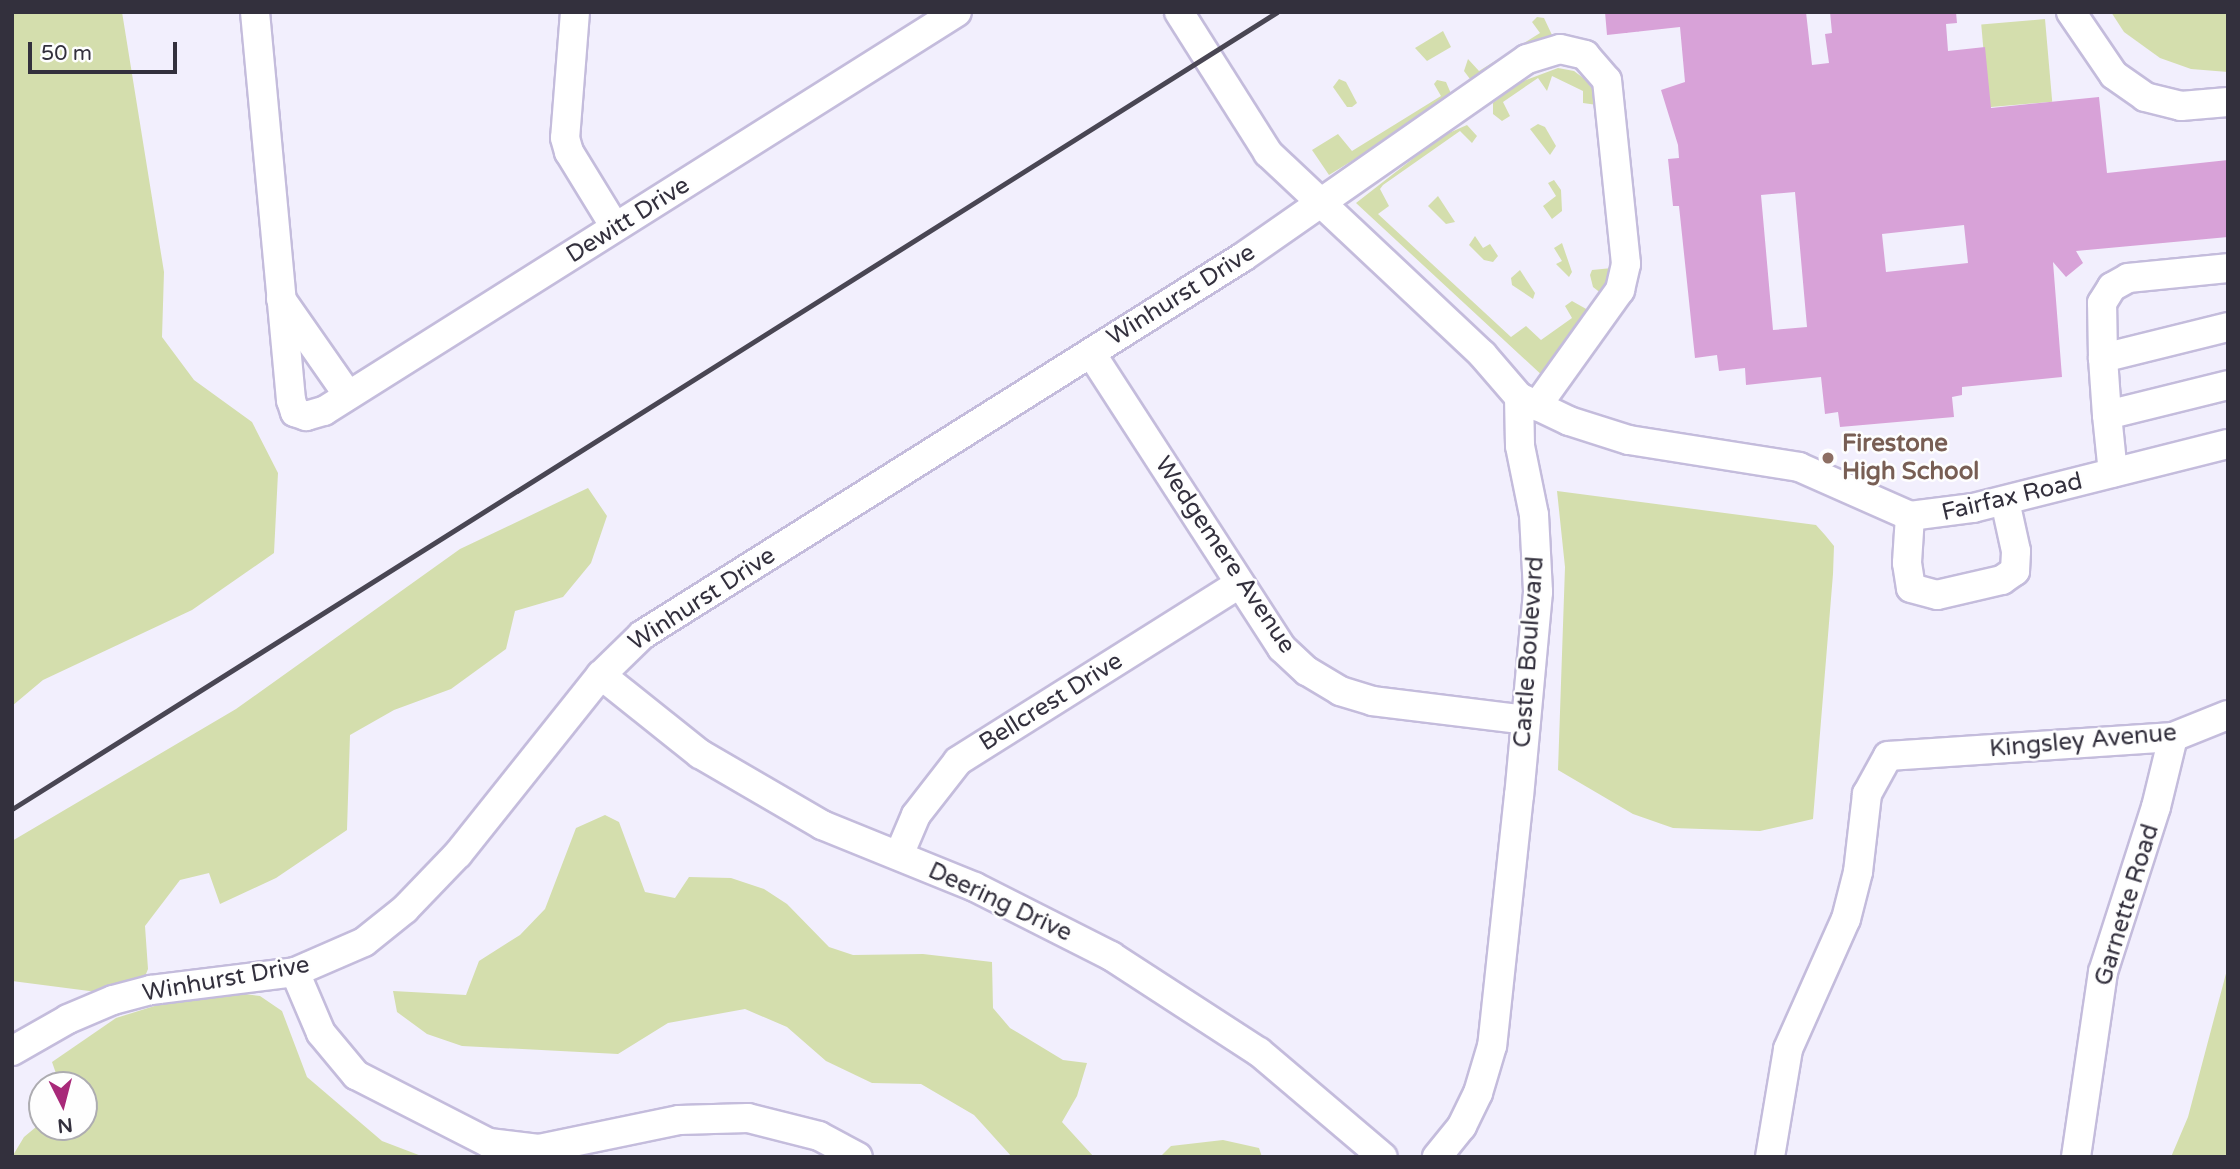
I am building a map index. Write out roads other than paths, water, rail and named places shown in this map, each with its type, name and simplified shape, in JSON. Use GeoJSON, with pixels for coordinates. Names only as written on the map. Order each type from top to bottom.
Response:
{"type":"FeatureCollection","features":[{"type":"Feature","properties":{"kind":"street"},"geometry":{"type":"LineString","coordinates":[[255,12],[279,297],[348,395]]}},
{"type":"Feature","properties":{"kind":"street"},"geometry":{"type":"LineString","coordinates":[[575,12],[565,138],[569,152],[615,228]]}},
{"type":"Feature","properties":{"kind":"street","name":"Dewitt Drive"},"geometry":{"type":"LineString","coordinates":[[279,297],[295,412],[306,416],[348,395],[957,12]]}},
{"type":"Feature","properties":{"kind":"street"},"geometry":{"type":"LineString","coordinates":[[1179,12],[1268,153],[1320,205],[1482,354],[1528,401]]}},
{"type":"Feature","properties":{"kind":"street"},"geometry":{"type":"LineString","coordinates":[[2071,12],[2114,75],[2145,97],[2181,106],[2228,102]]}},
{"type":"Feature","properties":{"kind":"street","name":"Winhurst Drive"},"geometry":{"type":"LineString","coordinates":[[12,1052],[68,1019],[113,1000],[151,990],[295,972],[364,942],[414,900],[490,817],[601,675],[642,635],[1320,205],[1527,59],[1560,50],[1585,55],[1607,80],[1625,247],[1623,281],[1528,401]]}},
{"type":"Feature","properties":{"kind":"street"},"geometry":{"type":"LineString","coordinates":[[2112,473],[2103,358],[2102,303],[2112,287],[2128,278],[2228,268]]}},
{"type":"Feature","properties":{"kind":"street"},"geometry":{"type":"LineString","coordinates":[[2103,358],[2228,327]]}},
{"type":"Feature","properties":{"kind":"street","name":"Wedgemere Avenue"},"geometry":{"type":"LineString","coordinates":[[1091,352],[1282,648],[1307,671],[1340,691],[1380,703],[1526,720]]}},
{"type":"Feature","properties":{"kind":"street"},"geometry":{"type":"LineString","coordinates":[[2107,415],[2228,385]]}},
{"type":"Feature","properties":{"kind":"street","name":"Fairfax Road"},"geometry":{"type":"LineString","coordinates":[[1528,401],[1629,440],[1799,467],[1830,477],[1880,506],[1910,516],[1943,514],[2005,501],[2228,444]]}},
{"type":"Feature","properties":{"kind":"street","name":"Castle Boulevard"},"geometry":{"type":"LineString","coordinates":[[1437,1157],[1462,1126],[1478,1093],[1492,1046],[1526,720],[1538,561],[1520,446],[1528,401]]}},
{"type":"Feature","properties":{"kind":"street"},"geometry":{"type":"LineString","coordinates":[[1910,516],[1907,563],[1911,588],[1921,594],[1937,595],[2002,580],[2015,571],[2016,551],[2005,501]]}},
{"type":"Feature","properties":{"kind":"street","name":"Bellcrest Drive"},"geometry":{"type":"LineString","coordinates":[[899,855],[916,815],[958,761],[1239,584]]}},
{"type":"Feature","properties":{"kind":"street","name":"Deering Drive"},"geometry":{"type":"LineString","coordinates":[[601,675],[700,754],[822,825],[975,887],[1111,956],[1259,1052],[1383,1157]]}},
{"type":"Feature","properties":{"kind":"street","name":"Kingsley Avenue"},"geometry":{"type":"LineString","coordinates":[[1770,1157],[1788,1049],[1851,903],[1867,794],[1888,756],[2173,737],[2228,715]]}},
{"type":"Feature","properties":{"kind":"street","name":"Garnette Road"},"geometry":{"type":"LineString","coordinates":[[2076,1157],[2103,972],[2156,807],[2173,737]]}},
{"type":"Feature","properties":{"kind":"street"},"geometry":{"type":"LineString","coordinates":[[295,972],[321,1033],[356,1076],[489,1143],[539,1149],[679,1120],[748,1118],[819,1136],[858,1157]]}},
{"type":"Feature","properties":{"kind":"railway"},"geometry":{"type":"LineString","coordinates":[[12,809],[1277,12]]}},
{"type":"Feature","properties":{"kind":"place","name":"Firestone High School"},"geometry":{"type":"Point","coordinates":[1828,458]}}]}
